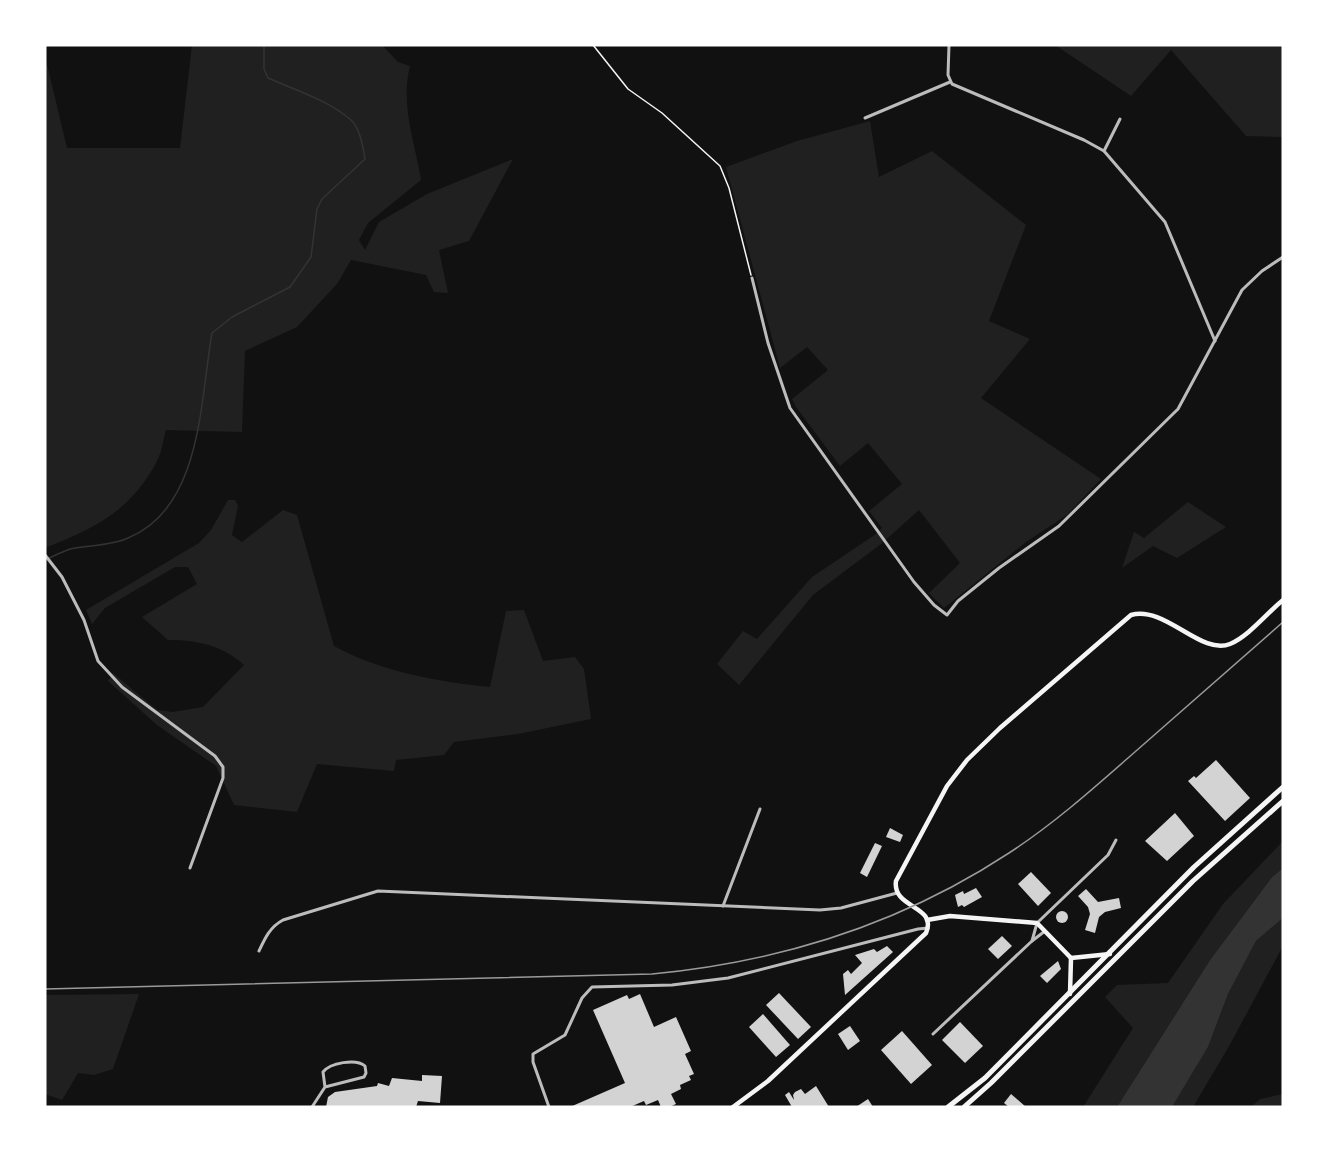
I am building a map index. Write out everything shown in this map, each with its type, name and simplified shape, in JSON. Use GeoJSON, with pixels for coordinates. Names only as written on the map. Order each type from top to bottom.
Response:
{"type":"FeatureCollection","features":[{"type":"Feature","properties":{"kind":"main road"},"geometry":{"type":"LineString","coordinates":[[733,1107],[768,1081],[921,939],[928,928],[927,920],[921,910],[903,902],[897,893],[897,878],[947,786],[983,742],[1122,620],[1136,614],[1150,614],[1212,644],[1225,645],[1237,640],[1283,600]]}},
{"type":"Feature","properties":{"kind":"main road"},"geometry":{"type":"LineString","coordinates":[[948,1107],[985,1078],[1070,995],[1194,867],[1283,787]]}},
{"type":"Feature","properties":{"kind":"main road"},"geometry":{"type":"LineString","coordinates":[[964,1107],[991,1083],[1193,881],[1283,801]]}},
{"type":"Feature","properties":{"kind":"main road"},"geometry":{"type":"LineString","coordinates":[[927,920],[950,916],[1037,923],[1071,958],[1070,995]]}},
{"type":"Feature","properties":{"kind":"main road"},"geometry":{"type":"LineString","coordinates":[[1071,958],[1110,954]]}},
{"type":"Feature","properties":{"kind":"street"},"geometry":{"type":"LineString","coordinates":[[949,45],[950,82]]}},
{"type":"Feature","properties":{"kind":"street"},"geometry":{"type":"LineString","coordinates":[[865,118],[950,82],[1084,140],[1104,151],[1165,222],[1215,341]]}},
{"type":"Feature","properties":{"kind":"street"},"geometry":{"type":"LineString","coordinates":[[1104,151],[1120,119]]}},
{"type":"Feature","properties":{"kind":"street"},"geometry":{"type":"LineString","coordinates":[[752,278],[773,361],[794,415],[914,582],[934,605],[947,615],[958,601],[1008,561],[1059,526],[1162,425],[1186,396],[1242,290],[1262,271],[1283,258]]}},
{"type":"Feature","properties":{"kind":"street"},"geometry":{"type":"LineString","coordinates":[[47,555],[84,620],[98,661],[122,687],[215,756],[223,766],[223,778],[190,868]]}},
{"type":"Feature","properties":{"kind":"street"},"geometry":{"type":"LineString","coordinates":[[723,906],[760,809]]}},
{"type":"Feature","properties":{"kind":"street"},"geometry":{"type":"LineString","coordinates":[[1032,941],[1037,923],[1108,855],[1116,840]]}},
{"type":"Feature","properties":{"kind":"street"},"geometry":{"type":"LineString","coordinates":[[259,951],[274,925],[283,920],[378,891],[830,910],[897,893]]}},
{"type":"Feature","properties":{"kind":"street"},"geometry":{"type":"LineString","coordinates":[[549,1107],[533,1062],[533,1054],[565,1035],[584,993],[592,987],[672,985],[728,978],[928,928]]}},
{"type":"Feature","properties":{"kind":"street"},"geometry":{"type":"LineString","coordinates":[[933,1034],[1045,931]]}},
{"type":"Feature","properties":{"kind":"street"},"geometry":{"type":"LineString","coordinates":[[312,1107],[325,1087],[323,1072],[328,1067],[358,1062],[365,1066],[366,1074],[361,1079],[325,1087]]}},
{"type":"Feature","properties":{"kind":"path"},"geometry":{"type":"LineString","coordinates":[[593,45],[628,89],[662,113],[720,166],[752,278]]}},
{"type":"Feature","properties":{"kind":"shaded area"},"geometry":{"type":"Polygon","coordinates":[[[192,45],[382,45],[398,62],[410,66],[407,80],[408,109],[421,180],[368,223],[359,240],[365,250],[379,222],[427,194],[513,159],[469,241],[439,250],[448,293],[434,292],[426,275],[351,260],[337,284],[297,327],[245,351],[242,432],[166,430],[157,461],[136,493],[96,525],[45,548],[45,56],[67,148],[180,148],[192,45]]]}},
{"type":"Feature","properties":{"kind":"shaded area"},"geometry":{"type":"Polygon","coordinates":[[[1055,45],[1283,45],[1283,137],[1246,136],[1171,50],[1131,96],[1055,45]]]}},
{"type":"Feature","properties":{"kind":"shaded area"},"geometry":{"type":"Polygon","coordinates":[[[870,121],[879,177],[932,151],[1026,225],[989,321],[1030,339],[981,398],[1101,479],[1067,515],[1026,542],[944,608],[929,593],[960,563],[919,510],[881,544],[813,595],[739,685],[717,664],[743,631],[757,639],[812,577],[876,534],[882,528],[869,511],[902,484],[868,443],[840,466],[796,407],[792,399],[828,370],[807,347],[780,368],[726,167],[797,141],[870,121]]]}},
{"type":"Feature","properties":{"kind":"shaded area"},"geometry":{"type":"Polygon","coordinates":[[[228,500],[235,500],[238,506],[232,535],[242,542],[283,510],[297,515],[334,646],[389,669],[450,682],[490,687],[506,611],[524,610],[543,661],[575,657],[584,669],[591,719],[518,734],[454,742],[444,755],[396,760],[394,771],[317,764],[297,812],[234,805],[216,766],[157,725],[108,681],[113,673],[157,710],[173,712],[203,707],[244,665],[236,658],[209,645],[168,640],[142,617],[197,584],[188,567],[175,567],[105,608],[92,624],[86,610],[199,543],[211,530],[228,500]]]}},
{"type":"Feature","properties":{"kind":"shaded area"},"geometry":{"type":"Polygon","coordinates":[[[1188,502],[1226,527],[1177,558],[1153,546],[1122,568],[1134,532],[1144,538],[1188,502]]]}},
{"type":"Feature","properties":{"kind":"shaded area"},"geometry":{"type":"Polygon","coordinates":[[[1283,841],[1283,868],[1272,877],[1210,960],[1117,1107],[1083,1107],[1133,1028],[1105,997],[1117,985],[1168,983],[1223,904],[1283,841]]]}},
{"type":"Feature","properties":{"kind":"shaded area"},"geometry":{"type":"Polygon","coordinates":[[[1283,868],[1283,918],[1256,941],[1228,994],[1208,1047],[1172,1107],[1117,1107],[1210,960],[1272,877],[1283,868]]]}},
{"type":"Feature","properties":{"kind":"shaded area"},"geometry":{"type":"Polygon","coordinates":[[[1283,918],[1283,946],[1228,1048],[1193,1107],[1172,1107],[1208,1047],[1228,994],[1256,941],[1283,918]]]}},
{"type":"Feature","properties":{"kind":"shaded area"},"geometry":{"type":"Polygon","coordinates":[[[139,994],[113,1069],[94,1075],[78,1073],[62,1100],[45,1094],[45,995],[139,994]]]}},
{"type":"Feature","properties":{"kind":"shaded area"},"geometry":{"type":"Polygon","coordinates":[[[1283,1094],[1283,1107],[1251,1107],[1260,1099],[1283,1094]]]}},
{"type":"Feature","properties":{"kind":"building"},"geometry":{"type":"Polygon","coordinates":[[[1216,760],[1250,798],[1225,821],[1188,781],[1194,776],[1196,778],[1216,760]]]}},
{"type":"Feature","properties":{"kind":"building"},"geometry":{"type":"Polygon","coordinates":[[[1175,813],[1194,836],[1167,861],[1145,841],[1175,813]]]}},
{"type":"Feature","properties":{"kind":"building"},"geometry":{"type":"Polygon","coordinates":[[[890,828],[903,835],[900,842],[886,837],[890,828]]]}},
{"type":"Feature","properties":{"kind":"building"},"geometry":{"type":"Polygon","coordinates":[[[875,843],[882,846],[867,877],[860,873],[875,843]]]}},
{"type":"Feature","properties":{"kind":"building"},"geometry":{"type":"Polygon","coordinates":[[[1031,872],[1051,893],[1038,906],[1018,884],[1031,872]]]}},
{"type":"Feature","properties":{"kind":"building"},"geometry":{"type":"Polygon","coordinates":[[[976,888],[982,897],[964,907],[962,905],[958,907],[955,895],[963,891],[964,894],[976,888]]]}},
{"type":"Feature","properties":{"kind":"building"},"geometry":{"type":"Polygon","coordinates":[[[1086,889],[1098,902],[1119,898],[1121,908],[1105,912],[1099,917],[1095,933],[1085,930],[1090,914],[1088,907],[1078,896],[1086,889]]]}},
{"type":"Feature","properties":{"kind":"building"},"geometry":{"type":"Polygon","coordinates":[[[1064,911],[1068,917],[1064,923],[1060,923],[1056,915],[1064,911]]]}},
{"type":"Feature","properties":{"kind":"building"},"geometry":{"type":"Polygon","coordinates":[[[1002,936],[1012,946],[998,959],[988,949],[1002,936]]]}},
{"type":"Feature","properties":{"kind":"building"},"geometry":{"type":"Polygon","coordinates":[[[887,946],[893,952],[845,995],[843,974],[848,970],[851,974],[862,963],[855,955],[874,949],[877,952],[887,946]]]}},
{"type":"Feature","properties":{"kind":"building"},"geometry":{"type":"Polygon","coordinates":[[[1058,961],[1061,969],[1047,983],[1040,976],[1058,961]]]}},
{"type":"Feature","properties":{"kind":"building"},"geometry":{"type":"Polygon","coordinates":[[[779,993],[811,1027],[798,1039],[766,1005],[779,993]]]}},
{"type":"Feature","properties":{"kind":"building"},"geometry":{"type":"Polygon","coordinates":[[[640,994],[654,1027],[676,1017],[691,1051],[685,1054],[694,1074],[689,1076],[691,1080],[680,1085],[681,1089],[671,1094],[676,1104],[669,1107],[661,1107],[658,1100],[646,1105],[644,1101],[630,1107],[570,1107],[625,1083],[593,1010],[627,995],[629,999],[640,994]]]}},
{"type":"Feature","properties":{"kind":"building"},"geometry":{"type":"Polygon","coordinates":[[[763,1014],[790,1045],[776,1057],[749,1027],[763,1014]]]}},
{"type":"Feature","properties":{"kind":"building"},"geometry":{"type":"Polygon","coordinates":[[[960,1022],[983,1046],[965,1063],[942,1040],[960,1022]]]}},
{"type":"Feature","properties":{"kind":"building"},"geometry":{"type":"Polygon","coordinates":[[[850,1026],[860,1041],[848,1050],[838,1034],[850,1026]]]}},
{"type":"Feature","properties":{"kind":"building"},"geometry":{"type":"Polygon","coordinates":[[[902,1031],[932,1065],[911,1084],[881,1050],[902,1031]]]}},
{"type":"Feature","properties":{"kind":"building"},"geometry":{"type":"Polygon","coordinates":[[[422,1075],[442,1076],[440,1103],[418,1101],[416,1107],[326,1107],[328,1097],[335,1092],[377,1086],[378,1083],[389,1086],[392,1078],[422,1081],[422,1075]]]}},
{"type":"Feature","properties":{"kind":"building"},"geometry":{"type":"Polygon","coordinates":[[[816,1086],[829,1107],[792,1107],[785,1095],[789,1092],[794,1100],[795,1092],[801,1089],[805,1094],[816,1086]]]}},
{"type":"Feature","properties":{"kind":"building"},"geometry":{"type":"Polygon","coordinates":[[[1011,1094],[1026,1107],[1009,1107],[1004,1103],[1011,1094]]]}},
{"type":"Feature","properties":{"kind":"building"},"geometry":{"type":"Polygon","coordinates":[[[868,1099],[873,1107],[856,1107],[868,1099]]]}},
{"type":"Feature","properties":{"kind":"waterway"},"geometry":{"type":"LineString","coordinates":[[45,560],[70,549],[107,544],[128,538],[152,523],[171,503],[184,478],[193,450],[200,420],[212,333],[232,317],[290,287],[311,257],[317,209],[322,199],[365,159],[359,133],[351,120],[322,101],[268,78],[264,69],[264,45]]}},
{"type":"Feature","properties":{"kind":"waterway"},"geometry":{"type":"LineString","coordinates":[[45,584],[45,593]]}},
{"type":"Feature","properties":{"kind":"railway"},"geometry":{"type":"LineString","coordinates":[[45,989],[652,974],[746,960],[838,936],[926,900],[1009,853],[1090,791],[1283,622]]}}]}
